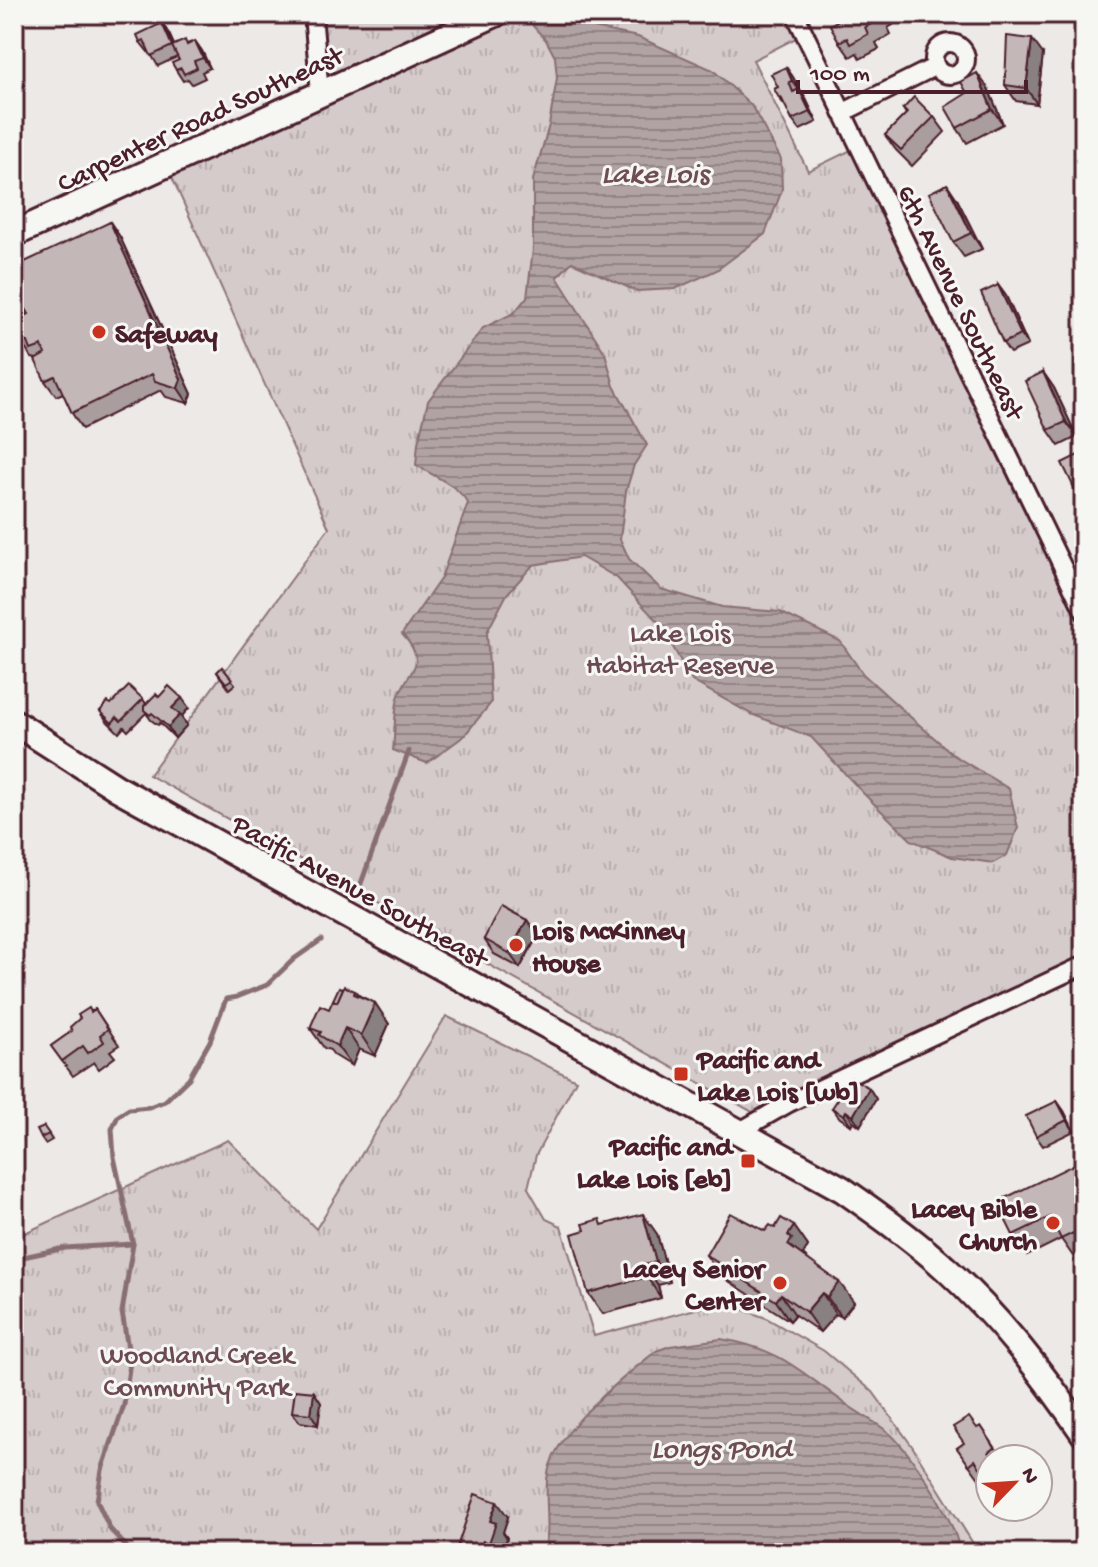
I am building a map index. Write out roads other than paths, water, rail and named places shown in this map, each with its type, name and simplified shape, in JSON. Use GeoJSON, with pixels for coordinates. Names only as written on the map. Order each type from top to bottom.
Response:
{"type":"FeatureCollection","features":[{"type":"Feature","properties":{"kind":"main road","name":"Carpenter Road Southeast"},"geometry":{"type":"LineString","coordinates":[[14,234],[495,14]]}},
{"type":"Feature","properties":{"kind":"main road","name":"Pacific Avenue Southeast"},"geometry":{"type":"LineString","coordinates":[[14,722],[117,788],[842,1189],[899,1229],[944,1267],[986,1309],[1032,1361],[1084,1434]]}},
{"type":"Feature","properties":{"kind":"street"},"geometry":{"type":"LineString","coordinates":[[313,14],[320,94]]}},
{"type":"Feature","properties":{"kind":"street","name":"6th Avenue Southeast"},"geometry":{"type":"LineString","coordinates":[[795,14],[1084,611]]}},
{"type":"Feature","properties":{"kind":"street"},"geometry":{"type":"LineString","coordinates":[[842,113],[936,66]]}},
{"type":"Feature","properties":{"kind":"street"},"geometry":{"type":"LineString","coordinates":[[740,1131],[789,1103],[1084,965]]}},
{"type":"Feature","properties":{"kind":"water","name":"Lake Lois"},"geometry":{"type":"Polygon","coordinates":[[[530,14],[573,15],[594,28],[638,37],[713,70],[751,105],[781,159],[782,190],[765,234],[717,270],[675,289],[636,291],[572,262],[557,277],[605,353],[614,386],[647,445],[634,465],[626,491],[620,539],[629,559],[661,589],[722,607],[780,612],[840,641],[863,674],[907,714],[955,756],[1009,789],[1018,828],[1007,855],[993,863],[952,857],[911,840],[811,737],[751,714],[692,681],[660,624],[617,578],[581,557],[533,565],[507,594],[487,632],[491,703],[464,736],[427,763],[393,750],[398,698],[416,661],[411,645],[402,634],[441,578],[468,503],[451,486],[416,465],[428,401],[483,328],[514,313],[527,297],[533,249],[533,180],[549,125],[557,78],[555,57],[546,40],[533,26],[530,14]]]}},
{"type":"Feature","properties":{"kind":"water","name":"Longs Pond"},"geometry":{"type":"Polygon","coordinates":[[[721,1339],[776,1356],[893,1437],[936,1495],[952,1527],[960,1553],[544,1553],[547,1480],[551,1462],[574,1426],[607,1392],[656,1351],[721,1339]]]}},
{"type":"Feature","properties":{"kind":"waterway"},"geometry":{"type":"LineString","coordinates":[[359,889],[409,751]]}},
{"type":"Feature","properties":{"kind":"waterway"},"geometry":{"type":"LineString","coordinates":[[132,1553],[110,1529],[97,1501],[102,1470],[124,1405],[130,1361],[122,1312],[133,1244],[114,1157],[112,1129],[118,1116],[129,1109],[165,1101],[189,1078],[210,1041],[226,999],[267,985],[294,959],[321,940]]}},
{"type":"Feature","properties":{"kind":"waterway"},"geometry":{"type":"LineString","coordinates":[[14,1259],[65,1248],[133,1244]]}},
{"type":"Feature","properties":{"kind":"place","name":"Safeway"},"geometry":{"type":"Point","coordinates":[99,332]}},
{"type":"Feature","properties":{"kind":"place","name":"Lois McKinney House"},"geometry":{"type":"Point","coordinates":[516,945]}},
{"type":"Feature","properties":{"kind":"place","name":"Pacific and Lake Lois [wb]"},"geometry":{"type":"Point","coordinates":[681,1074]}},
{"type":"Feature","properties":{"kind":"place","name":"Pacific and Lake Lois [eb]"},"geometry":{"type":"Point","coordinates":[748,1161]}},
{"type":"Feature","properties":{"kind":"place","name":"Lacey Bible Church"},"geometry":{"type":"Point","coordinates":[1053,1223]}},
{"type":"Feature","properties":{"kind":"place","name":"Lacey Senior Center"},"geometry":{"type":"Point","coordinates":[780,1283]}},
{"type":"Feature","properties":{"kind":"park label","name":"Lake Lois Habitat Reserve"},"geometry":{"type":"Point","coordinates":[680,647]}},
{"type":"Feature","properties":{"kind":"park label","name":"Woodland Creek Community Park"},"geometry":{"type":"Point","coordinates":[197,1369]}}]}
